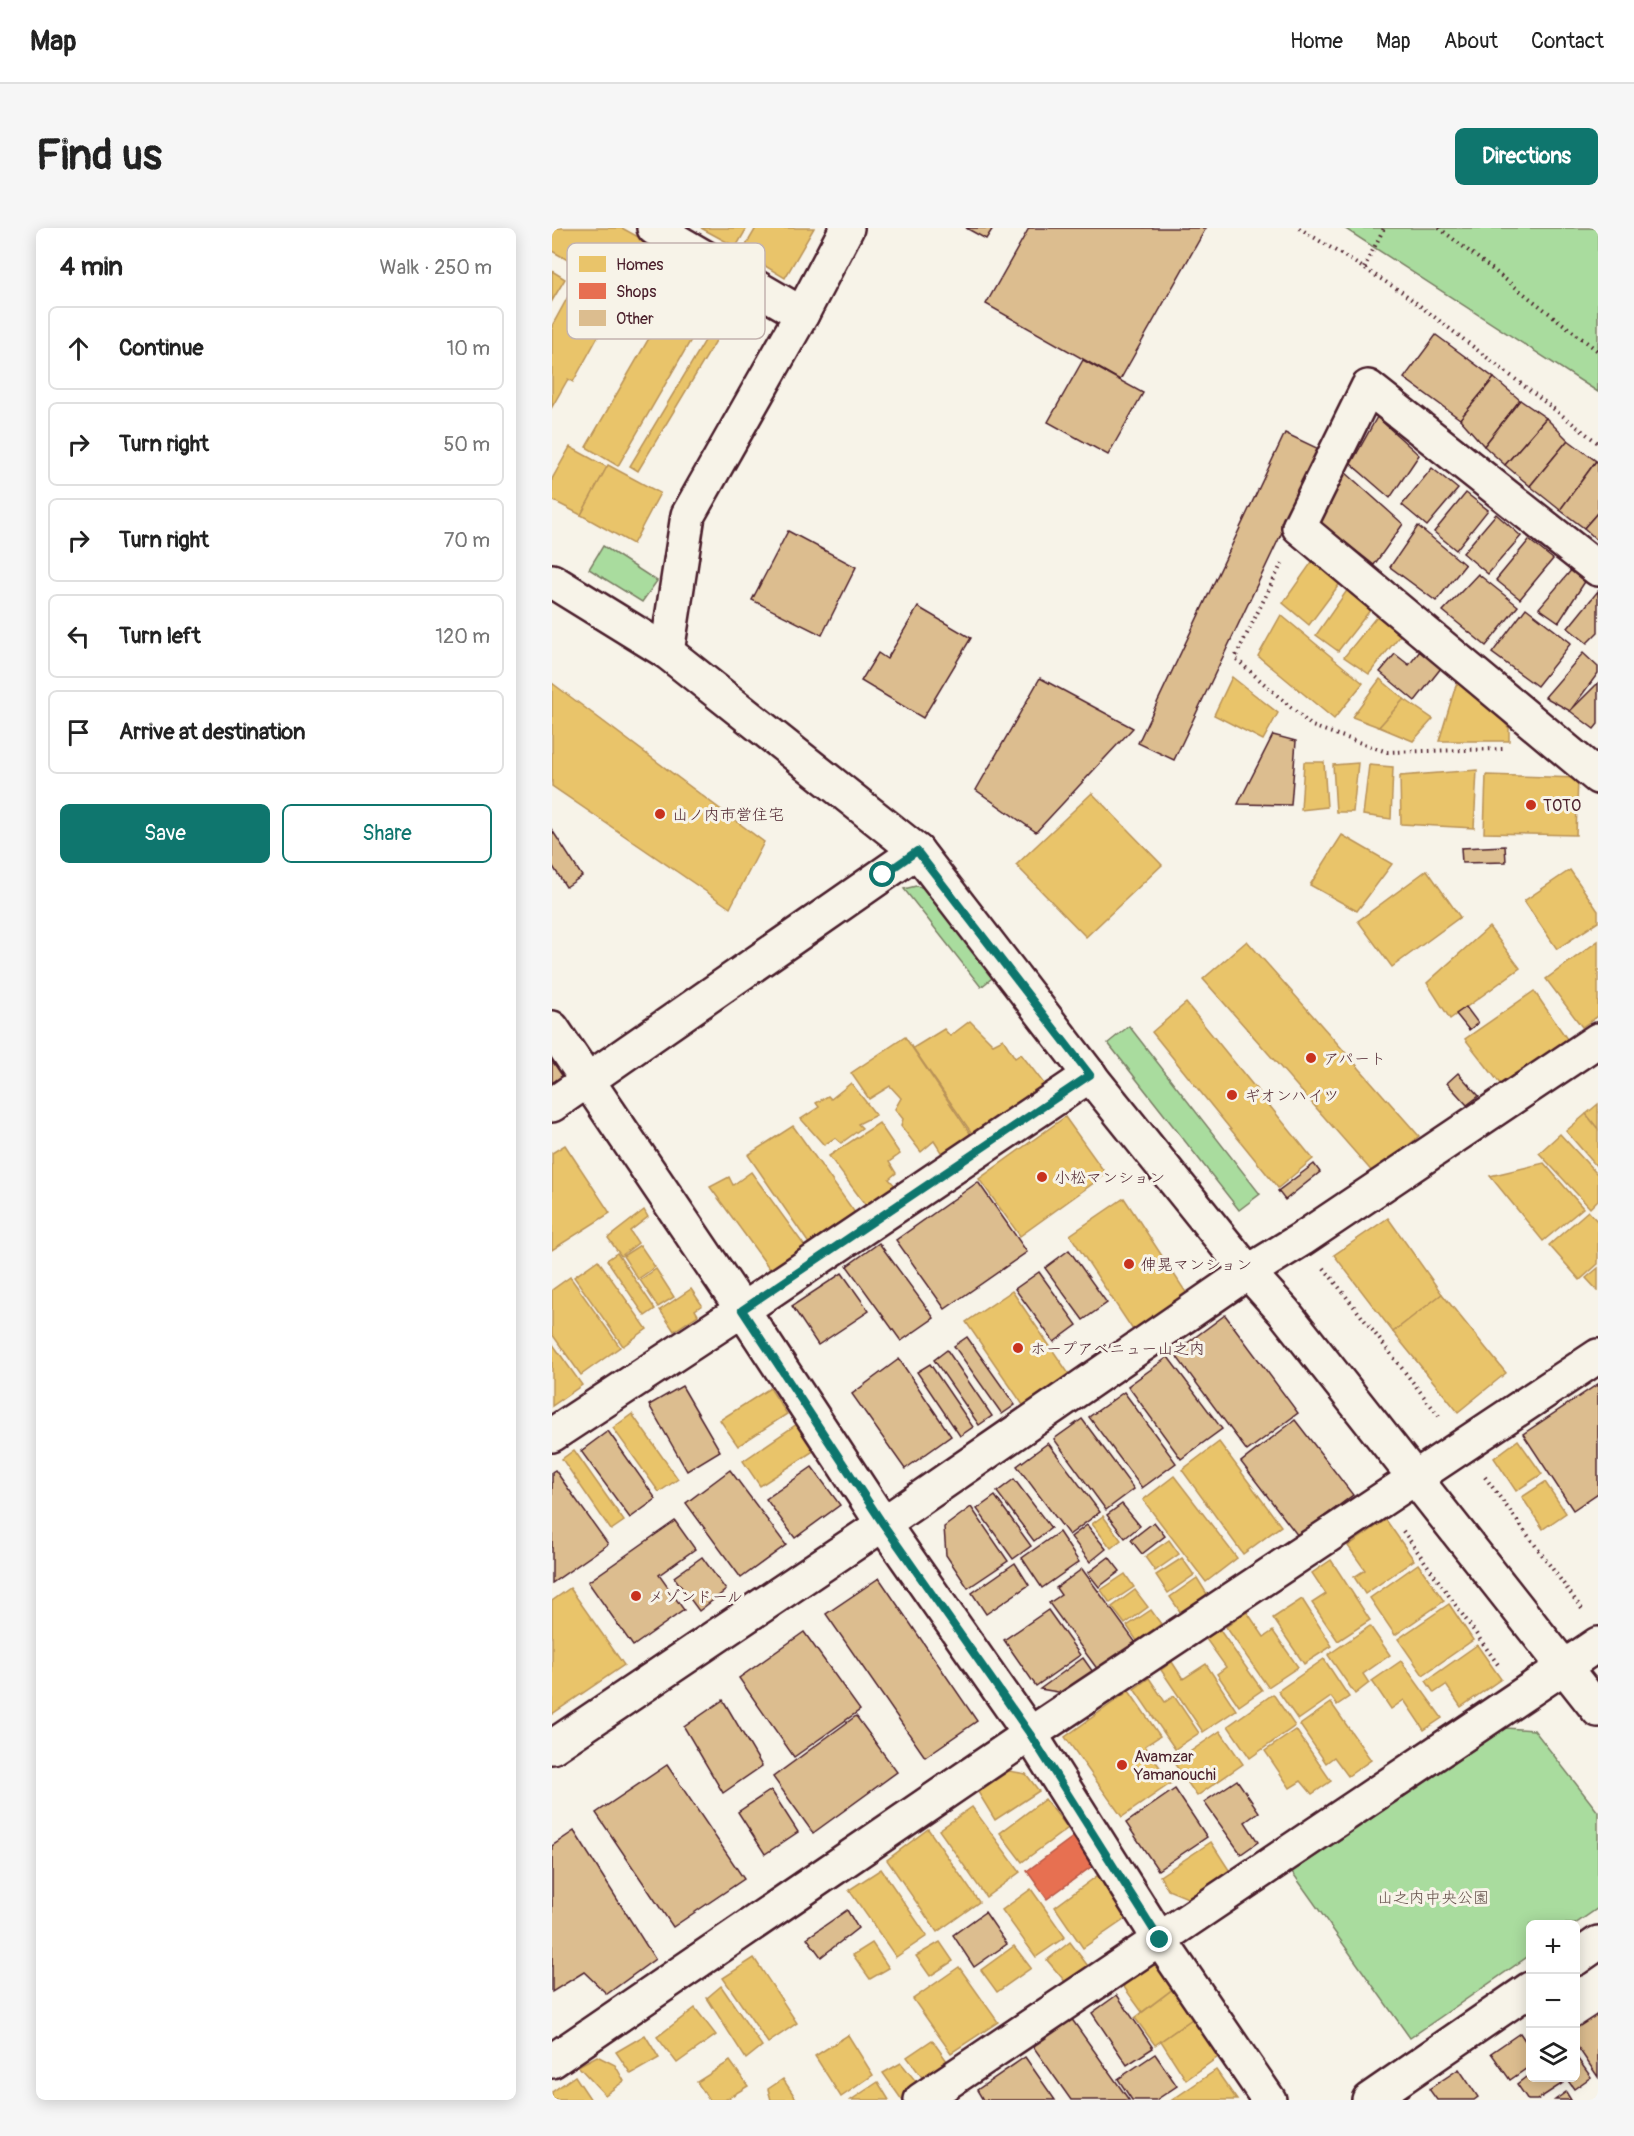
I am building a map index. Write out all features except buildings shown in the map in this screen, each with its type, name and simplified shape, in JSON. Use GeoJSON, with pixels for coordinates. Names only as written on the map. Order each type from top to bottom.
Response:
{"type":"FeatureCollection","features":[{"type":"Feature","properties":{"kind":"street"},"geometry":{"type":"LineString","coordinates":[[667,652],[688,515],[847,228]]}},
{"type":"Feature","properties":{"kind":"street"},"geometry":{"type":"LineString","coordinates":[[665,231],[685,243]]}},
{"type":"Feature","properties":{"kind":"street"},"geometry":{"type":"LineString","coordinates":[[765,292],[801,314]]}},
{"type":"Feature","properties":{"kind":"street"},"geometry":{"type":"LineString","coordinates":[[1598,569],[1368,387],[1299,527],[1598,777]]}},
{"type":"Feature","properties":{"kind":"street"},"geometry":{"type":"LineString","coordinates":[[552,582],[667,652],[917,851],[1090,1075],[1248,1272],[1284,1312],[1598,1710]]}},
{"type":"Feature","properties":{"kind":"street"},"geometry":{"type":"LineString","coordinates":[[552,1104],[917,851]]}},
{"type":"Feature","properties":{"kind":"street"},"geometry":{"type":"LineString","coordinates":[[552,1028],[883,1524],[1030,1734],[1160,1940],[1269,2100]]}},
{"type":"Feature","properties":{"kind":"street"},"geometry":{"type":"LineString","coordinates":[[552,1747],[883,1524],[1248,1272],[1302,1239],[1598,1040]]}},
{"type":"Feature","properties":{"kind":"street"},"geometry":{"type":"LineString","coordinates":[[552,1435],[1090,1075]]}},
{"type":"Feature","properties":{"kind":"street"},"geometry":{"type":"LineString","coordinates":[[552,2061],[1030,1734],[1598,1356]]}},
{"type":"Feature","properties":{"kind":"street"},"geometry":{"type":"LineString","coordinates":[[921,2100],[1598,1644]]}},
{"type":"Feature","properties":{"kind":"street"},"geometry":{"type":"LineString","coordinates":[[1580,1956],[1598,1943]]}},
{"type":"Feature","properties":{"kind":"street"},"geometry":{"type":"LineString","coordinates":[[1369,2100],[1526,1992]]}},
{"type":"Feature","properties":{"kind":"path"},"geometry":{"type":"LineString","coordinates":[[1299,228],[1402,292],[1598,443]]}},
{"type":"Feature","properties":{"kind":"path"},"geometry":{"type":"LineString","coordinates":[[1364,268],[1384,228]]}},
{"type":"Feature","properties":{"kind":"path"},"geometry":{"type":"LineString","coordinates":[[1439,228],[1598,351]]}},
{"type":"Feature","properties":{"kind":"path"},"geometry":{"type":"LineString","coordinates":[[1299,527],[1235,658],[1312,726],[1387,752],[1505,749]]}},
{"type":"Feature","properties":{"kind":"path"},"geometry":{"type":"LineString","coordinates":[[1302,1239],[1462,1447],[1584,1613]]}},
{"type":"Feature","properties":{"kind":"path"},"geometry":{"type":"LineString","coordinates":[[1381,1500],[1521,1696]]}},
{"type":"Feature","properties":{"kind":"green space"},"geometry":{"type":"Polygon","coordinates":[[[1344,228],[1598,228],[1598,392],[1344,228]]]}},
{"type":"Feature","properties":{"kind":"green space"},"geometry":{"type":"Polygon","coordinates":[[[603,546],[657,581],[642,602],[589,569],[603,546]]]}},
{"type":"Feature","properties":{"kind":"green space"},"geometry":{"type":"Polygon","coordinates":[[[916,886],[930,889],[1001,971],[981,987],[904,889],[916,886]]]}},
{"type":"Feature","properties":{"kind":"green space"},"geometry":{"type":"Polygon","coordinates":[[[1129,1026],[1260,1194],[1239,1210],[1108,1043],[1129,1026]]]}},
{"type":"Feature","properties":{"kind":"green space","name":"山之内中央公園"},"geometry":{"type":"Polygon","coordinates":[[[1506,1728],[1534,1730],[1598,1812],[1598,1908],[1580,1921],[1526,1920],[1526,1958],[1410,2038],[1292,1872],[1506,1728]]]}},
{"type":"Feature","properties":{"kind":"place","name":"TOTO"},"geometry":{"type":"Point","coordinates":[1531,805]}},
{"type":"Feature","properties":{"kind":"place","name":"山ノ内市営住宅"},"geometry":{"type":"Point","coordinates":[660,814]}},
{"type":"Feature","properties":{"kind":"place","name":"アパート"},"geometry":{"type":"Point","coordinates":[1311,1058]}},
{"type":"Feature","properties":{"kind":"place","name":"ギオンハイツ"},"geometry":{"type":"Point","coordinates":[1232,1095]}},
{"type":"Feature","properties":{"kind":"place","name":"小松マンション"},"geometry":{"type":"Point","coordinates":[1042,1177]}},
{"type":"Feature","properties":{"kind":"place","name":"伸晃マンション"},"geometry":{"type":"Point","coordinates":[1129,1264]}},
{"type":"Feature","properties":{"kind":"place","name":"ホープアベニュー山之内"},"geometry":{"type":"Point","coordinates":[1018,1348]}},
{"type":"Feature","properties":{"kind":"place","name":"メゾンドール"},"geometry":{"type":"Point","coordinates":[636,1596]}},
{"type":"Feature","properties":{"kind":"place","name":"Avamzar Yamanouchi"},"geometry":{"type":"Point","coordinates":[1122,1765]}},
{"type":"Feature","properties":{"kind":"route"},"geometry":{"type":"LineString","coordinates":[[883,875],[917,851],[1090,1075],[742,1310],[883,1524],[1030,1734],[1160,1940]]}}]}
